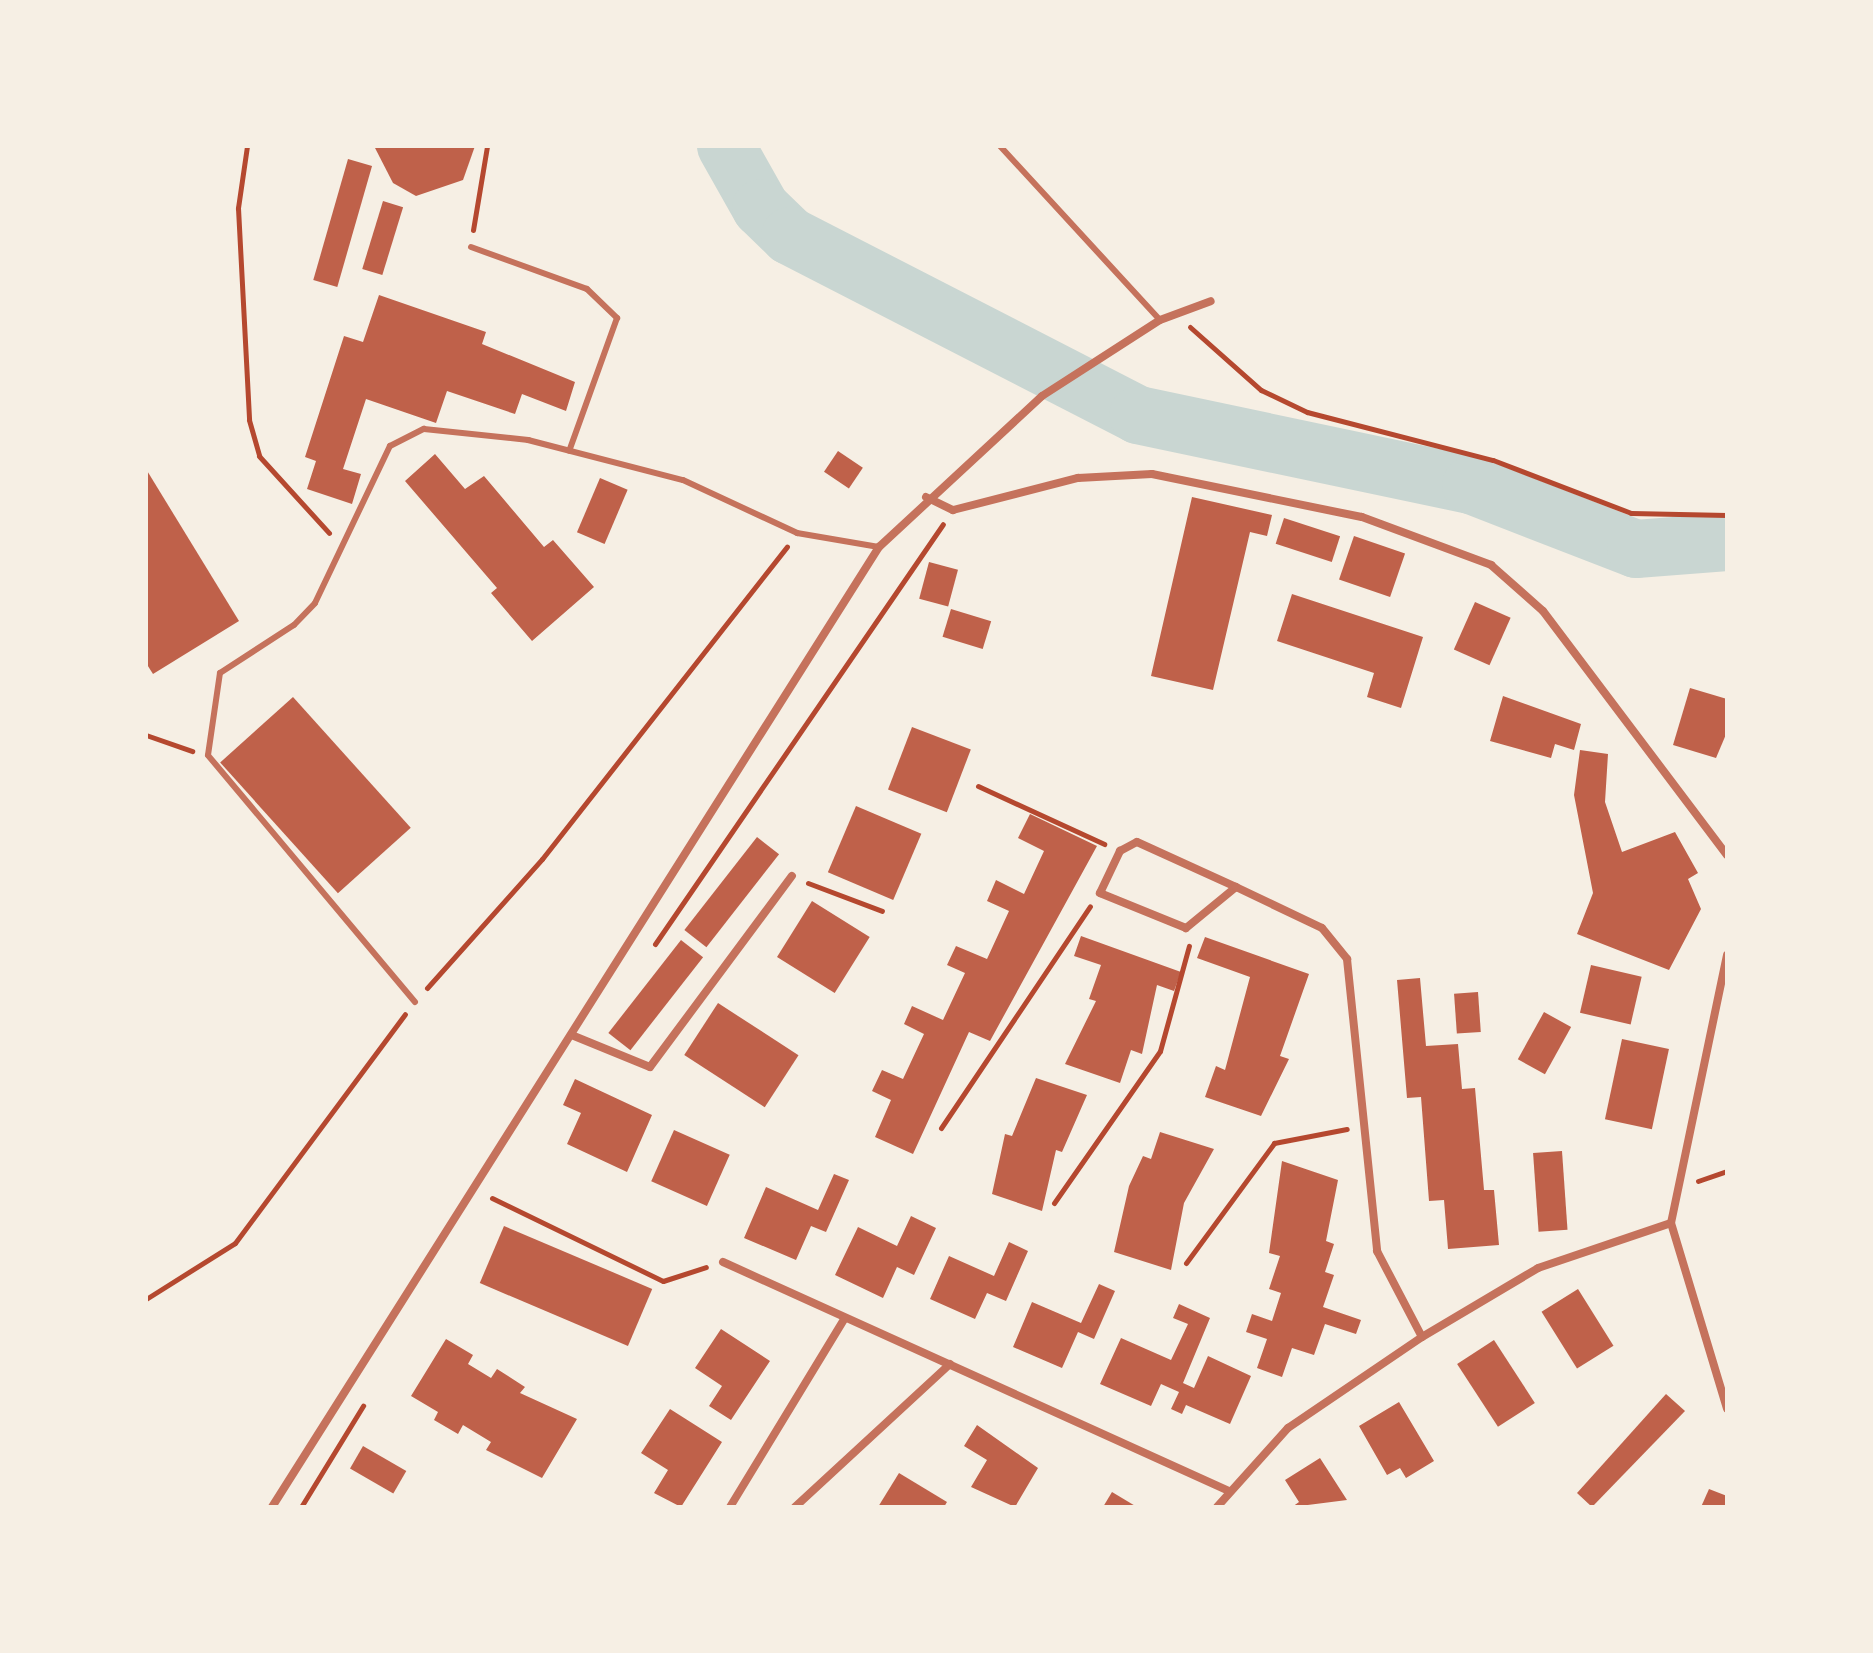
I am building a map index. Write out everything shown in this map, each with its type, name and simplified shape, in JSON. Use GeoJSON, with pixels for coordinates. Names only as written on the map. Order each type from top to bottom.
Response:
{"type":"FeatureCollection","features":[{"type":"Feature","properties":{"kind":"street"},"geometry":{"type":"LineString","coordinates":[[272,1507],[574,1036],[879,547],[926,497],[1042,396],[1105,352],[1160,320],[1211,301]]}},
{"type":"Feature","properties":{"kind":"street"},"geometry":{"type":"LineString","coordinates":[[926,497],[953,510],[1078,478],[1152,474],[1362,517],[1491,565],[1543,611],[1727,855]]}},
{"type":"Feature","properties":{"kind":"street"},"geometry":{"type":"LineString","coordinates":[[1236,887],[1186,928],[1100,893],[1120,851],[1137,842],[1236,887],[1322,928],[1347,959],[1377,1251],[1422,1337]]}},
{"type":"Feature","properties":{"kind":"street"},"geometry":{"type":"LineString","coordinates":[[574,1036],[650,1067],[792,876]]}},
{"type":"Feature","properties":{"kind":"street"},"geometry":{"type":"LineString","coordinates":[[1727,955],[1671,1223],[1727,1409]]}},
{"type":"Feature","properties":{"kind":"street"},"geometry":{"type":"LineString","coordinates":[[1217,1507],[1288,1428],[1422,1337],[1538,1268],[1671,1223]]}},
{"type":"Feature","properties":{"kind":"street"},"geometry":{"type":"LineString","coordinates":[[723,1262],[1229,1491]]}},
{"type":"Feature","properties":{"kind":"street"},"geometry":{"type":"LineString","coordinates":[[730,1507],[845,1318]]}},
{"type":"Feature","properties":{"kind":"street"},"geometry":{"type":"LineString","coordinates":[[795,1507],[950,1364]]}},
{"type":"Feature","properties":{"kind":"lane"},"geometry":{"type":"LineString","coordinates":[[1000,146],[1160,320]]}},
{"type":"Feature","properties":{"kind":"lane"},"geometry":{"type":"LineString","coordinates":[[471,247],[587,289],[617,318],[569,451]]}},
{"type":"Feature","properties":{"kind":"lane"},"geometry":{"type":"LineString","coordinates":[[415,1002],[208,755],[220,673],[294,625],[333,578],[373,470],[406,434],[424,429],[569,451],[683,480],[797,533],[879,547]]}},
{"type":"Feature","properties":{"kind":"path"},"geometry":{"type":"LineString","coordinates":[[247,146],[238,208],[249,420],[267,467],[310,520],[347,545]]}},
{"type":"Feature","properties":{"kind":"path"},"geometry":{"type":"LineString","coordinates":[[471,247],[487,146]]}},
{"type":"Feature","properties":{"kind":"path"},"geometry":{"type":"LineString","coordinates":[[1177,313],[1234,370],[1307,412],[1493,460],[1631,513],[1727,515]]}},
{"type":"Feature","properties":{"kind":"path"},"geometry":{"type":"LineString","coordinates":[[650,951],[953,510]]}},
{"type":"Feature","properties":{"kind":"path"},"geometry":{"type":"LineString","coordinates":[[146,1299],[235,1243],[415,1002],[542,859],[797,533]]}},
{"type":"Feature","properties":{"kind":"path"},"geometry":{"type":"LineString","coordinates":[[146,735],[208,755]]}},
{"type":"Feature","properties":{"kind":"path"},"geometry":{"type":"LineString","coordinates":[[978,786],[1120,851]]}},
{"type":"Feature","properties":{"kind":"path"},"geometry":{"type":"LineString","coordinates":[[792,876],[882,911]]}},
{"type":"Feature","properties":{"kind":"path"},"geometry":{"type":"LineString","coordinates":[[941,1128],[1100,893]]}},
{"type":"Feature","properties":{"kind":"path"},"geometry":{"type":"LineString","coordinates":[[1054,1203],[1160,1051],[1191,959],[1186,928]]}},
{"type":"Feature","properties":{"kind":"path"},"geometry":{"type":"LineString","coordinates":[[1186,1263],[1274,1143],[1363,1125]]}},
{"type":"Feature","properties":{"kind":"path"},"geometry":{"type":"LineString","coordinates":[[500,1185],[492,1198],[663,1281],[723,1262]]}},
{"type":"Feature","properties":{"kind":"building"},"geometry":{"type":"Polygon","coordinates":[[[374,146],[475,146],[463,180],[416,196],[393,183],[374,146]]]}},
{"type":"Feature","properties":{"kind":"building"},"geometry":{"type":"Polygon","coordinates":[[[348,159],[372,166],[337,287],[313,280],[348,159]]]}},
{"type":"Feature","properties":{"kind":"building"},"geometry":{"type":"Polygon","coordinates":[[[383,201],[403,207],[382,275],[362,269],[383,201]]]}},
{"type":"Feature","properties":{"kind":"building"},"geometry":{"type":"Polygon","coordinates":[[[379,295],[486,332],[482,344],[575,382],[566,411],[522,394],[515,414],[447,391],[436,423],[366,399],[343,469],[361,474],[352,504],[307,489],[316,461],[305,457],[344,336],[363,342],[379,295]]]}},
{"type":"Feature","properties":{"kind":"building"},"geometry":{"type":"Polygon","coordinates":[[[838,451],[863,468],[849,489],[824,472],[838,451]]]}},
{"type":"Feature","properties":{"kind":"building"},"geometry":{"type":"Polygon","coordinates":[[[435,454],[465,489],[484,476],[544,547],[553,540],[594,587],[532,641],[491,593],[497,588],[405,481],[435,454]]]}},
{"type":"Feature","properties":{"kind":"building"},"geometry":{"type":"Polygon","coordinates":[[[146,469],[239,621],[153,674],[146,663],[146,469]]]}},
{"type":"Feature","properties":{"kind":"building"},"geometry":{"type":"Polygon","coordinates":[[[600,478],[628,490],[605,544],[577,532],[600,478]]]}},
{"type":"Feature","properties":{"kind":"building"},"geometry":{"type":"Polygon","coordinates":[[[1192,497],[1272,515],[1267,536],[1250,532],[1213,690],[1151,676],[1192,497]]]}},
{"type":"Feature","properties":{"kind":"building"},"geometry":{"type":"Polygon","coordinates":[[[1284,518],[1340,536],[1332,562],[1276,544],[1284,518]]]}},
{"type":"Feature","properties":{"kind":"building"},"geometry":{"type":"Polygon","coordinates":[[[1354,536],[1405,554],[1390,597],[1339,579],[1354,536]]]}},
{"type":"Feature","properties":{"kind":"building"},"geometry":{"type":"Polygon","coordinates":[[[929,562],[958,570],[948,606],[919,599],[929,562]]]}},
{"type":"Feature","properties":{"kind":"building"},"geometry":{"type":"Polygon","coordinates":[[[1292,594],[1423,637],[1401,708],[1367,697],[1374,673],[1277,641],[1292,594]]]}},
{"type":"Feature","properties":{"kind":"building"},"geometry":{"type":"Polygon","coordinates":[[[1475,602],[1511,618],[1489,665],[1454,650],[1475,602]]]}},
{"type":"Feature","properties":{"kind":"building"},"geometry":{"type":"Polygon","coordinates":[[[951,609],[991,621],[983,649],[943,637],[951,609]]]}},
{"type":"Feature","properties":{"kind":"building"},"geometry":{"type":"Polygon","coordinates":[[[1690,688],[1727,699],[1727,732],[1716,758],[1673,745],[1690,688]]]}},
{"type":"Feature","properties":{"kind":"building"},"geometry":{"type":"Polygon","coordinates":[[[1503,696],[1581,724],[1574,750],[1555,744],[1551,758],[1490,741],[1503,696]]]}},
{"type":"Feature","properties":{"kind":"building"},"geometry":{"type":"Polygon","coordinates":[[[293,697],[411,828],[338,893],[220,763],[293,697]]]}},
{"type":"Feature","properties":{"kind":"building"},"geometry":{"type":"Polygon","coordinates":[[[912,727],[971,750],[947,812],[888,790],[912,727]]]}},
{"type":"Feature","properties":{"kind":"building"},"geometry":{"type":"Polygon","coordinates":[[[1580,750],[1608,754],[1605,802],[1622,852],[1675,832],[1698,873],[1688,879],[1701,909],[1669,970],[1577,934],[1593,893],[1574,795],[1580,750]]]}},
{"type":"Feature","properties":{"kind":"building"},"geometry":{"type":"Polygon","coordinates":[[[856,806],[921,834],[893,900],[828,872],[856,806]]]}},
{"type":"Feature","properties":{"kind":"building"},"geometry":{"type":"Polygon","coordinates":[[[1030,814],[1097,846],[990,1041],[969,1032],[913,1154],[875,1137],[891,1100],[872,1091],[882,1070],[903,1079],[924,1034],[904,1024],[912,1006],[943,1020],[965,973],[947,965],[956,946],[987,959],[1009,911],[987,901],[996,880],[1024,894],[1044,851],[1018,838],[1030,814]]]}},
{"type":"Feature","properties":{"kind":"building"},"geometry":{"type":"Polygon","coordinates":[[[757,837],[779,854],[706,947],[684,930],[757,837]]]}},
{"type":"Feature","properties":{"kind":"building"},"geometry":{"type":"Polygon","coordinates":[[[812,901],[870,937],[835,993],[777,957],[812,901]]]}},
{"type":"Feature","properties":{"kind":"building"},"geometry":{"type":"Polygon","coordinates":[[[1081,936],[1181,972],[1174,991],[1157,985],[1142,1054],[1131,1050],[1120,1083],[1065,1064],[1096,1001],[1089,999],[1101,965],[1074,956],[1081,936]]]}},
{"type":"Feature","properties":{"kind":"building"},"geometry":{"type":"Polygon","coordinates":[[[1205,937],[1309,974],[1280,1056],[1289,1059],[1261,1116],[1205,1097],[1216,1066],[1225,1070],[1250,977],[1197,958],[1205,937]]]}},
{"type":"Feature","properties":{"kind":"building"},"geometry":{"type":"Polygon","coordinates":[[[681,940],[703,957],[630,1050],[608,1033],[681,940]]]}},
{"type":"Feature","properties":{"kind":"building"},"geometry":{"type":"Polygon","coordinates":[[[1591,965],[1642,977],[1631,1024],[1580,1013],[1591,965]]]}},
{"type":"Feature","properties":{"kind":"building"},"geometry":{"type":"Polygon","coordinates":[[[1420,978],[1426,1046],[1458,1044],[1462,1089],[1475,1088],[1484,1190],[1494,1190],[1499,1245],[1448,1249],[1444,1200],[1429,1201],[1421,1097],[1407,1098],[1397,980],[1420,978]]]}},
{"type":"Feature","properties":{"kind":"building"},"geometry":{"type":"Polygon","coordinates":[[[1478,992],[1481,1032],[1457,1034],[1454,994],[1478,992]]]}},
{"type":"Feature","properties":{"kind":"building"},"geometry":{"type":"Polygon","coordinates":[[[718,1003],[799,1055],[765,1107],[684,1055],[718,1003]]]}},
{"type":"Feature","properties":{"kind":"building"},"geometry":{"type":"Polygon","coordinates":[[[1544,1012],[1571,1027],[1545,1074],[1518,1059],[1544,1012]]]}},
{"type":"Feature","properties":{"kind":"building"},"geometry":{"type":"Polygon","coordinates":[[[1622,1039],[1669,1049],[1652,1129],[1605,1119],[1622,1039]]]}},
{"type":"Feature","properties":{"kind":"building"},"geometry":{"type":"Polygon","coordinates":[[[1036,1078],[1087,1095],[1062,1152],[1056,1150],[1042,1211],[992,1194],[1005,1134],[1012,1136],[1036,1078]]]}},
{"type":"Feature","properties":{"kind":"building"},"geometry":{"type":"Polygon","coordinates":[[[575,1079],[652,1115],[627,1172],[567,1144],[581,1113],[563,1105],[575,1079]]]}},
{"type":"Feature","properties":{"kind":"building"},"geometry":{"type":"Polygon","coordinates":[[[674,1130],[730,1155],[707,1206],[651,1181],[674,1130]]]}},
{"type":"Feature","properties":{"kind":"building"},"geometry":{"type":"Polygon","coordinates":[[[1160,1132],[1214,1149],[1184,1203],[1171,1270],[1114,1252],[1129,1186],[1143,1156],[1151,1159],[1160,1132]]]}},
{"type":"Feature","properties":{"kind":"building"},"geometry":{"type":"Polygon","coordinates":[[[1562,1151],[1568,1230],[1539,1232],[1533,1153],[1562,1151]]]}},
{"type":"Feature","properties":{"kind":"building"},"geometry":{"type":"Polygon","coordinates":[[[1282,1161],[1338,1180],[1326,1241],[1334,1244],[1325,1272],[1334,1275],[1323,1307],[1361,1320],[1356,1334],[1325,1324],[1314,1355],[1292,1348],[1282,1377],[1257,1368],[1267,1339],[1246,1332],[1252,1314],[1272,1321],[1281,1293],[1269,1289],[1280,1256],[1269,1253],[1282,1161]]]}},
{"type":"Feature","properties":{"kind":"building"},"geometry":{"type":"Polygon","coordinates":[[[834,1174],[849,1180],[826,1232],[811,1226],[796,1260],[744,1238],[766,1187],[818,1210],[834,1174]]]}},
{"type":"Feature","properties":{"kind":"building"},"geometry":{"type":"Polygon","coordinates":[[[911,1216],[936,1228],[914,1275],[897,1267],[883,1298],[835,1275],[858,1227],[897,1246],[911,1216]]]}},
{"type":"Feature","properties":{"kind":"building"},"geometry":{"type":"Polygon","coordinates":[[[504,1226],[652,1289],[628,1346],[480,1283],[504,1226]]]}},
{"type":"Feature","properties":{"kind":"building"},"geometry":{"type":"Polygon","coordinates":[[[1009,1242],[1028,1251],[1006,1301],[987,1293],[975,1319],[930,1299],[949,1256],[994,1276],[1009,1242]]]}},
{"type":"Feature","properties":{"kind":"building"},"geometry":{"type":"Polygon","coordinates":[[[1099,1284],[1115,1291],[1094,1339],[1078,1332],[1062,1368],[1013,1347],[1032,1302],[1081,1323],[1099,1284]]]}},
{"type":"Feature","properties":{"kind":"building"},"geometry":{"type":"Polygon","coordinates":[[[1578,1289],[1614,1346],[1577,1369],[1542,1312],[1578,1289]]]}},
{"type":"Feature","properties":{"kind":"building"},"geometry":{"type":"Polygon","coordinates":[[[1179,1304],[1210,1318],[1183,1383],[1194,1388],[1208,1356],[1251,1376],[1230,1424],[1186,1405],[1182,1414],[1171,1409],[1179,1392],[1161,1384],[1151,1406],[1100,1384],[1121,1338],[1171,1360],[1188,1324],[1173,1318],[1179,1304]]]}},
{"type":"Feature","properties":{"kind":"building"},"geometry":{"type":"Polygon","coordinates":[[[721,1329],[770,1361],[731,1420],[709,1406],[722,1386],[695,1368],[721,1329]]]}},
{"type":"Feature","properties":{"kind":"building"},"geometry":{"type":"Polygon","coordinates":[[[446,1339],[473,1355],[468,1364],[491,1378],[497,1369],[525,1387],[520,1393],[577,1419],[542,1478],[486,1450],[491,1442],[463,1425],[458,1434],[434,1420],[438,1412],[411,1396],[446,1339]]]}},
{"type":"Feature","properties":{"kind":"building"},"geometry":{"type":"Polygon","coordinates":[[[1494,1340],[1535,1403],[1498,1427],[1457,1364],[1494,1340]]]}},
{"type":"Feature","properties":{"kind":"building"},"geometry":{"type":"Polygon","coordinates":[[[1666,1394],[1685,1411],[1592,1507],[1577,1493],[1666,1394]]]}},
{"type":"Feature","properties":{"kind":"building"},"geometry":{"type":"Polygon","coordinates":[[[1399,1402],[1434,1461],[1406,1478],[1400,1468],[1387,1475],[1359,1426],[1399,1402]]]}},
{"type":"Feature","properties":{"kind":"building"},"geometry":{"type":"Polygon","coordinates":[[[670,1409],[722,1442],[681,1507],[654,1493],[668,1470],[641,1453],[670,1409]]]}},
{"type":"Feature","properties":{"kind":"building"},"geometry":{"type":"Polygon","coordinates":[[[977,1425],[1038,1468],[1015,1507],[971,1487],[987,1460],[964,1446],[977,1425]]]}},
{"type":"Feature","properties":{"kind":"building"},"geometry":{"type":"Polygon","coordinates":[[[363,1446],[406,1471],[393,1494],[350,1469],[363,1446]]]}},
{"type":"Feature","properties":{"kind":"building"},"geometry":{"type":"Polygon","coordinates":[[[1320,1458],[1347,1500],[1292,1507],[1299,1502],[1285,1480],[1320,1458]]]}},
{"type":"Feature","properties":{"kind":"building"},"geometry":{"type":"Polygon","coordinates":[[[899,1473],[947,1502],[944,1507],[878,1507],[899,1473]]]}},
{"type":"Feature","properties":{"kind":"building"},"geometry":{"type":"Polygon","coordinates":[[[1709,1489],[1727,1496],[1727,1507],[1701,1507],[1709,1489]]]}},
{"type":"Feature","properties":{"kind":"building"},"geometry":{"type":"Polygon","coordinates":[[[1112,1492],[1137,1507],[1103,1507],[1112,1492]]]}},
{"type":"Feature","properties":{"kind":"waterway"},"geometry":{"type":"LineString","coordinates":[[726,146],[761,208],[790,236],[1138,415],[1471,485],[1636,549],[1727,542]]}}]}
